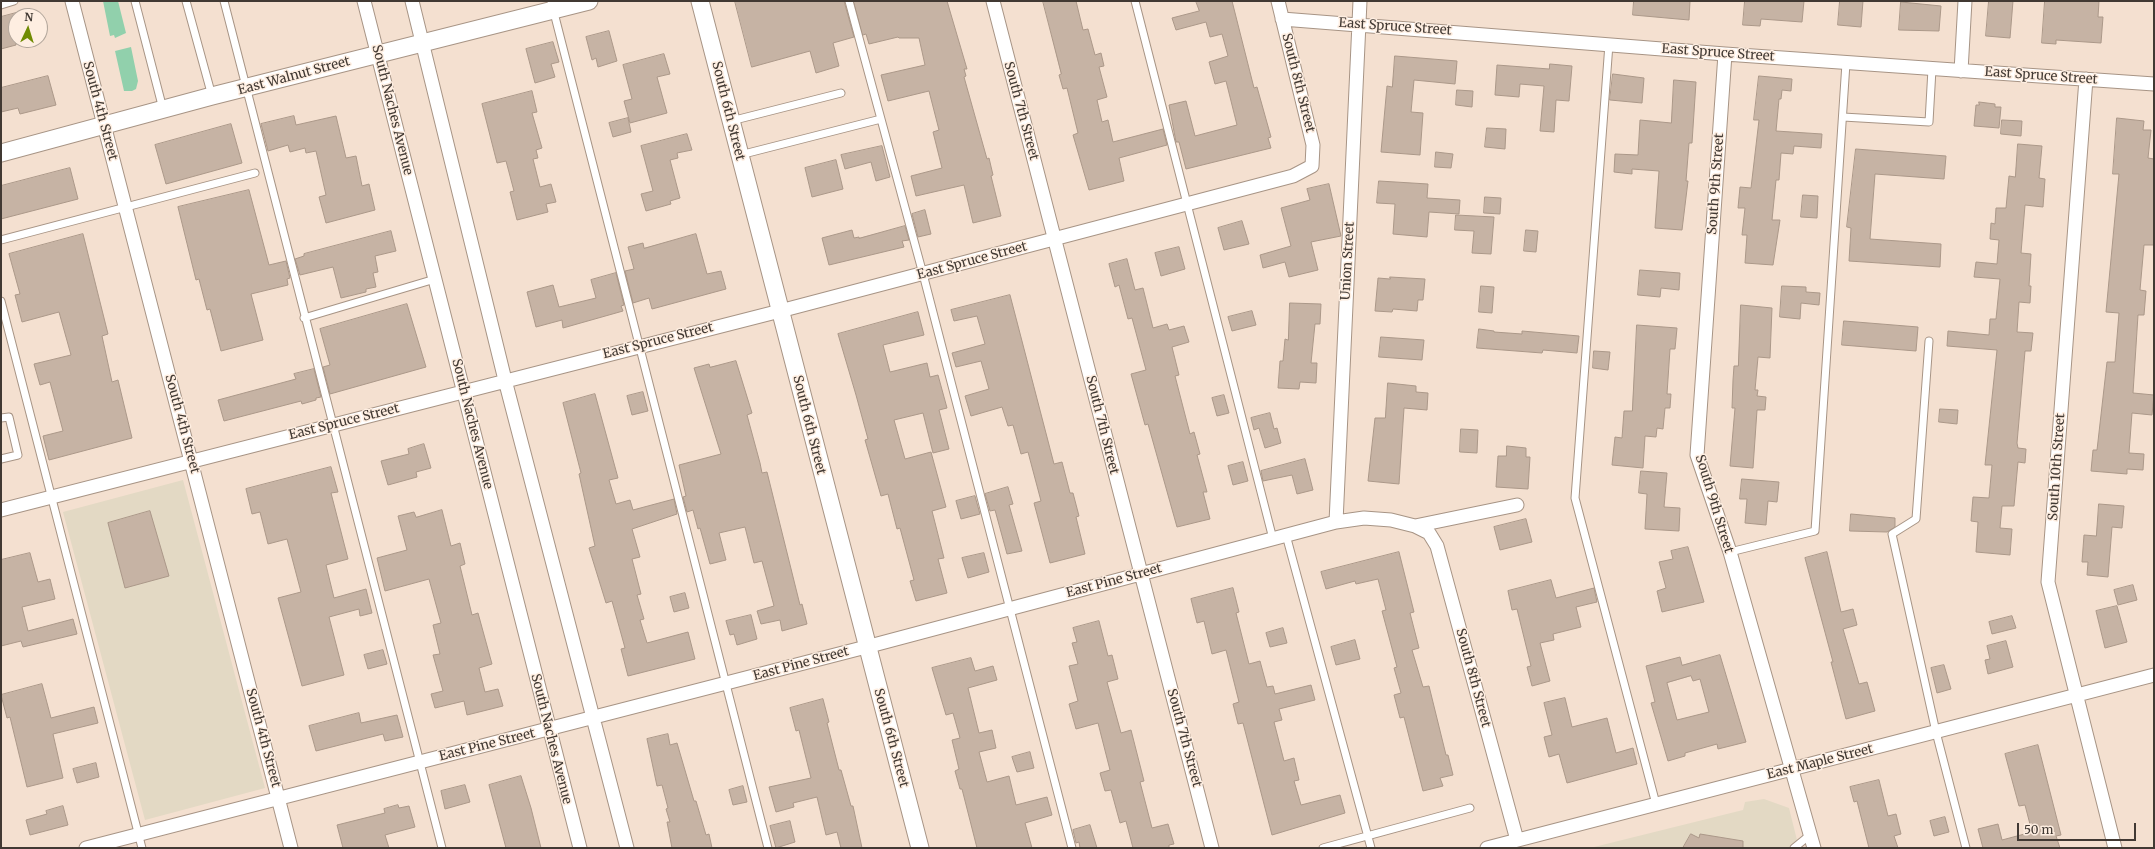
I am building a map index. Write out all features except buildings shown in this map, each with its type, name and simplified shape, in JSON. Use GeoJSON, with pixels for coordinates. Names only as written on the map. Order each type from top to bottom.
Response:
{"type":"FeatureCollection","features":[{"type":"Feature","properties":{"kind":"street","name":"South 4th Street"},"geometry":{"type":"LineString","coordinates":[[72,1],[291,848]]}},
{"type":"Feature","properties":{"kind":"street","name":"South Naches Avenue"},"geometry":{"type":"LineString","coordinates":[[364,1],[464,391],[548,729],[580,848]]}},
{"type":"Feature","properties":{"kind":"street"},"geometry":{"type":"LineString","coordinates":[[412,1],[424,42],[505,380],[627,848]]}},
{"type":"Feature","properties":{"kind":"street","name":"East Walnut Street"},"geometry":{"type":"LineString","coordinates":[[1,153],[164,111],[212,96],[246,89],[424,42],[552,6],[589,1]]}},
{"type":"Feature","properties":{"kind":"street","name":"South 6th Street"},"geometry":{"type":"LineString","coordinates":[[700,1],[866,647],[920,848]]}},
{"type":"Feature","properties":{"kind":"street","name":"South 7th Street"},"geometry":{"type":"LineString","coordinates":[[993,1],[1212,848]]}},
{"type":"Feature","properties":{"kind":"street","name":"South 8th Street"},"geometry":{"type":"LineString","coordinates":[[1278,1],[1313,145],[1312,166]]}},
{"type":"Feature","properties":{"kind":"street","name":"Union Street"},"geometry":{"type":"LineString","coordinates":[[1336,522],[1360,1]]}},
{"type":"Feature","properties":{"kind":"street"},"geometry":{"type":"LineString","coordinates":[[1961,71],[1965,1]]}},
{"type":"Feature","properties":{"kind":"street","name":"East Spruce Street"},"geometry":{"type":"LineString","coordinates":[[1282,19],[1725,54],[2154,84]]}},
{"type":"Feature","properties":{"kind":"street","name":"South 9th Street"},"geometry":{"type":"LineString","coordinates":[[1725,54],[1697,455],[1730,552],[1793,769],[1814,848]]}},
{"type":"Feature","properties":{"kind":"street","name":"South 10th Street"},"geometry":{"type":"LineString","coordinates":[[2086,79],[2048,582],[2115,848]]}},
{"type":"Feature","properties":{"kind":"street","name":"East Spruce Street"},"geometry":{"type":"LineString","coordinates":[[1,510],[923,274],[1293,176],[1312,166]]}},
{"type":"Feature","properties":{"kind":"street","name":"East Pine Street"},"geometry":{"type":"LineString","coordinates":[[86,848],[866,647],[1336,522],[1364,518],[1391,520],[1415,526],[1517,505]]}},
{"type":"Feature","properties":{"kind":"street","name":"South 8th Street"},"geometry":{"type":"LineString","coordinates":[[1415,526],[1429,533],[1437,546],[1514,843]]}},
{"type":"Feature","properties":{"kind":"street","name":"East Maple Street"},"geometry":{"type":"LineString","coordinates":[[1487,848],[1514,843],[1656,804],[2154,676]]}},
{"type":"Feature","properties":{"kind":"lane"},"geometry":{"type":"LineString","coordinates":[[1,5],[14,1]]}},
{"type":"Feature","properties":{"kind":"lane"},"geometry":{"type":"LineString","coordinates":[[135,1],[164,111]]}},
{"type":"Feature","properties":{"kind":"lane"},"geometry":{"type":"LineString","coordinates":[[186,1],[212,96]]}},
{"type":"Feature","properties":{"kind":"lane"},"geometry":{"type":"LineString","coordinates":[[224,1],[304,318],[442,848]]}},
{"type":"Feature","properties":{"kind":"lane"},"geometry":{"type":"LineString","coordinates":[[849,1],[923,274],[1072,848]]}},
{"type":"Feature","properties":{"kind":"lane"},"geometry":{"type":"LineString","coordinates":[[1135,1],[1273,539]]}},
{"type":"Feature","properties":{"kind":"lane"},"geometry":{"type":"LineString","coordinates":[[552,6],[727,683],[768,848]]}},
{"type":"Feature","properties":{"kind":"lane"},"geometry":{"type":"LineString","coordinates":[[1609,44],[1575,498],[1656,804]]}},
{"type":"Feature","properties":{"kind":"lane"},"geometry":{"type":"LineString","coordinates":[[1730,552],[1814,531],[1846,62]]}},
{"type":"Feature","properties":{"kind":"lane"},"geometry":{"type":"LineString","coordinates":[[1842,117],[1930,122],[1932,69]]}},
{"type":"Feature","properties":{"kind":"lane"},"geometry":{"type":"LineString","coordinates":[[731,122],[841,93]]}},
{"type":"Feature","properties":{"kind":"lane"},"geometry":{"type":"LineString","coordinates":[[740,155],[881,120]]}},
{"type":"Feature","properties":{"kind":"lane"},"geometry":{"type":"LineString","coordinates":[[1,240],[255,174]]}},
{"type":"Feature","properties":{"kind":"lane"},"geometry":{"type":"LineString","coordinates":[[304,318],[435,279]]}},
{"type":"Feature","properties":{"kind":"lane"},"geometry":{"type":"LineString","coordinates":[[1,301],[142,848]]}},
{"type":"Feature","properties":{"kind":"lane"},"geometry":{"type":"LineString","coordinates":[[1930,341],[1916,519],[1892,534],[1936,732],[1966,848]]}},
{"type":"Feature","properties":{"kind":"lane"},"geometry":{"type":"LineString","coordinates":[[1,418],[9,417],[18,454],[1,459]]}},
{"type":"Feature","properties":{"kind":"lane"},"geometry":{"type":"LineString","coordinates":[[1286,535],[1371,848]]}},
{"type":"Feature","properties":{"kind":"lane"},"geometry":{"type":"LineString","coordinates":[[1323,848],[1470,808]]}},
{"type":"Feature","properties":{"kind":"lane"},"geometry":{"type":"LineString","coordinates":[[1794,848],[1810,835]]}},
{"type":"Feature","properties":{"kind":"shaded area"},"geometry":{"type":"Polygon","coordinates":[[[183,480],[265,788],[145,820],[63,512],[183,480]]]}},
{"type":"Feature","properties":{"kind":"shaded area"},"geometry":{"type":"Polygon","coordinates":[[[1764,799],[1789,808],[1799,848],[1590,848],[1743,810],[1745,802],[1764,799]]]}},
{"type":"Feature","properties":{"kind":"green space"},"geometry":{"type":"Polygon","coordinates":[[[103,1],[118,1],[126,33],[115,38],[114,35],[110,36],[103,1]]]}},
{"type":"Feature","properties":{"kind":"green space"},"geometry":{"type":"Polygon","coordinates":[[[131,47],[138,81],[136,89],[132,91],[124,91],[115,51],[131,47]]]}}]}
